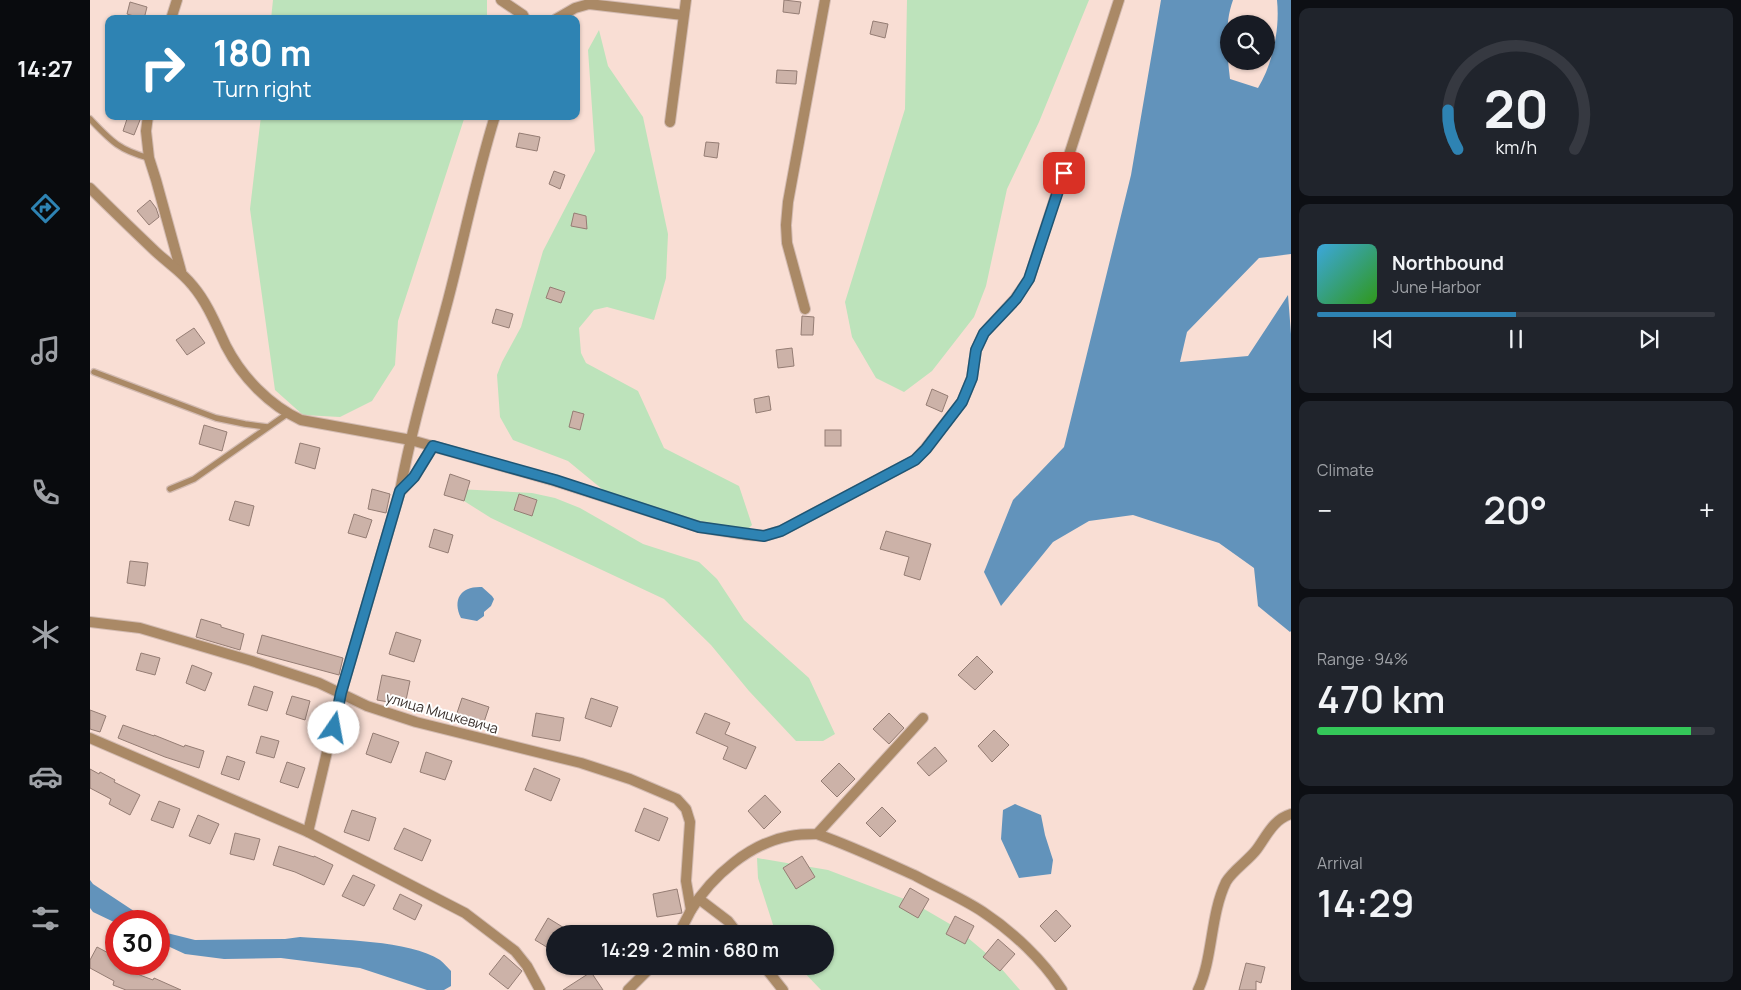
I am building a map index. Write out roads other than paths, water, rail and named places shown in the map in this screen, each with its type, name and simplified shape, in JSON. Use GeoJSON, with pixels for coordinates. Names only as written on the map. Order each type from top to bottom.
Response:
{"type":"FeatureCollection","features":[{"type":"Feature","properties":{"kind":"street"},"geometry":{"type":"LineString","coordinates":[[172,15],[177,0]]}},
{"type":"Feature","properties":{"kind":"street"},"geometry":{"type":"LineString","coordinates":[[501,0],[523,15]]}},
{"type":"Feature","properties":{"kind":"street"},"geometry":{"type":"LineString","coordinates":[[670,122],[686,0]]}},
{"type":"Feature","properties":{"kind":"street"},"geometry":{"type":"LineString","coordinates":[[805,309],[787,243],[786,225],[788,202],[825,0]]}},
{"type":"Feature","properties":{"kind":"street"},"geometry":{"type":"LineString","coordinates":[[90,188],[159,255],[181,271],[203,299],[235,362],[249,380],[269,400],[287,414],[301,420],[411,440],[433,446],[555,480],[699,527],[764,536],[781,531],[915,460],[926,449],[962,402],[972,378],[976,350],[984,333],[1016,299],[1029,279],[1119,0]]}},
{"type":"Feature","properties":{"kind":"street"},"geometry":{"type":"LineString","coordinates":[[563,15],[589,4],[683,14]]}},
{"type":"Feature","properties":{"kind":"street"},"geometry":{"type":"LineString","coordinates":[[147,120],[146,131],[149,158],[181,271]]}},
{"type":"Feature","properties":{"kind":"street"},"geometry":{"type":"LineString","coordinates":[[308,832],[341,693],[400,491],[411,440],[494,120]]}},
{"type":"Feature","properties":{"kind":"street"},"geometry":{"type":"LineString","coordinates":[[400,491],[414,477],[433,446]]}},
{"type":"Feature","properties":{"kind":"street","name":"улица Мицкевича"},"geometry":{"type":"LineString","coordinates":[[90,622],[140,628],[252,661],[319,683],[367,706],[416,722],[580,763],[630,779],[677,799],[686,809],[690,822],[686,881],[691,910]]}},
{"type":"Feature","properties":{"kind":"street"},"geometry":{"type":"LineString","coordinates":[[817,834],[923,718]]}},
{"type":"Feature","properties":{"kind":"street"},"geometry":{"type":"LineString","coordinates":[[90,738],[308,832],[465,913],[515,951],[527,966],[540,990]]}},
{"type":"Feature","properties":{"kind":"street"},"geometry":{"type":"LineString","coordinates":[[1198,990],[1214,921],[1227,880],[1249,859],[1278,820],[1291,814]]}},
{"type":"Feature","properties":{"kind":"street"},"geometry":{"type":"LineString","coordinates":[[683,925],[691,910],[712,882],[741,857],[761,846],[789,836],[817,834],[844,843],[899,868],[982,911],[1000,924],[1034,955],[1062,990]]}},
{"type":"Feature","properties":{"kind":"street"},"geometry":{"type":"LineString","coordinates":[[700,899],[731,925]]}},
{"type":"Feature","properties":{"kind":"street"},"geometry":{"type":"LineString","coordinates":[[628,990],[643,975]]}},
{"type":"Feature","properties":{"kind":"street"},"geometry":{"type":"LineString","coordinates":[[771,975],[783,990]]}},
{"type":"Feature","properties":{"kind":"lane"},"geometry":{"type":"LineString","coordinates":[[90,120],[111,142],[129,153],[149,158]]}},
{"type":"Feature","properties":{"kind":"lane"},"geometry":{"type":"LineString","coordinates":[[94,372],[216,418],[267,427]]}},
{"type":"Feature","properties":{"kind":"lane"},"geometry":{"type":"LineString","coordinates":[[170,489],[194,478],[287,414]]}},
{"type":"Feature","properties":{"kind":"water"},"geometry":{"type":"Polygon","coordinates":[[[1161,0],[1233,0],[1229,15],[1220,15],[1220,70],[1229,70],[1230,79],[1258,88],[1267,70],[1275,70],[1277,0],[1291,0],[1291,254],[1259,258],[1187,332],[1180,362],[1248,356],[1288,295],[1291,334],[1290,632],[1258,606],[1254,568],[1219,543],[1133,515],[1089,521],[1053,542],[1001,606],[984,572],[1013,500],[1064,447],[1131,175],[1161,0]]]}},
{"type":"Feature","properties":{"kind":"water"},"geometry":{"type":"Polygon","coordinates":[[[482,587],[494,599],[491,606],[484,612],[484,616],[477,621],[461,618],[458,611],[460,595],[469,589],[482,587]]]}},
{"type":"Feature","properties":{"kind":"water"},"geometry":{"type":"Polygon","coordinates":[[[1015,804],[1041,815],[1053,860],[1051,874],[1019,878],[1001,839],[1003,810],[1015,804]]]}},
{"type":"Feature","properties":{"kind":"water"},"geometry":{"type":"Polygon","coordinates":[[[90,880],[93,884],[132,910],[105,910],[105,918],[93,912],[90,908],[90,880]]]}},
{"type":"Feature","properties":{"kind":"water"},"geometry":{"type":"Polygon","coordinates":[[[170,934],[195,940],[285,939],[300,937],[373,942],[411,948],[440,960],[451,971],[451,986],[444,990],[427,990],[360,968],[281,958],[224,959],[185,954],[170,947],[170,934]]]}}]}
